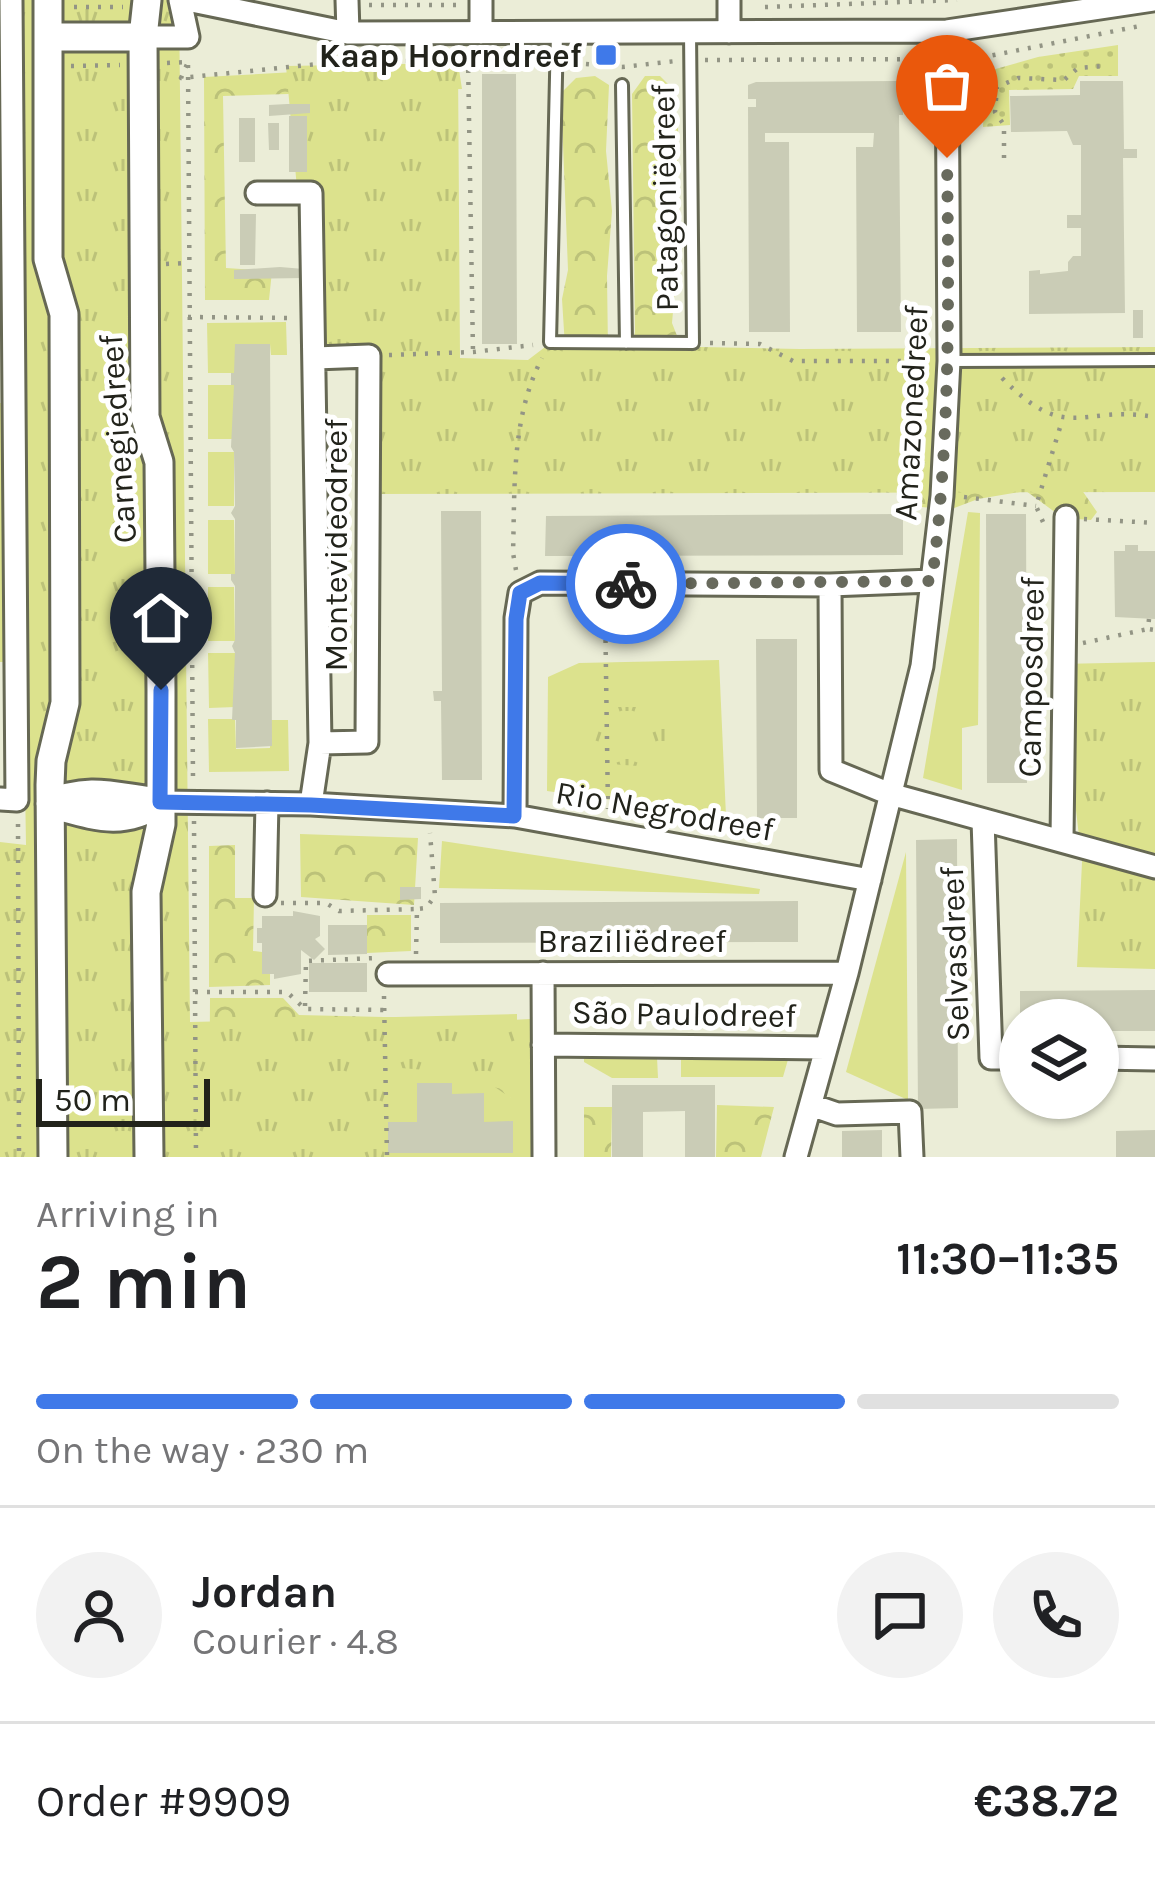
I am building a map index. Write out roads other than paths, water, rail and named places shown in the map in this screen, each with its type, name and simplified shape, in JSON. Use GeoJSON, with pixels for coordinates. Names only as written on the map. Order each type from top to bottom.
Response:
{"type":"FeatureCollection","features":[{"type":"Feature","properties":{"kind":"street"},"geometry":{"type":"LineString","coordinates":[[9,800],[6,38],[11,0]]}},
{"type":"Feature","properties":{"kind":"street"},"geometry":{"type":"LineString","coordinates":[[6,38],[48,52],[143,51],[188,37],[183,0],[348,34],[947,32],[1153,0]]}},
{"type":"Feature","properties":{"kind":"street"},"geometry":{"type":"LineString","coordinates":[[347,2],[348,34]]}},
{"type":"Feature","properties":{"kind":"street","name":"Carnegiedreef"},"geometry":{"type":"LineString","coordinates":[[147,3],[143,51],[145,417],[160,462],[160,802],[157,858],[146,892],[148,1157]]}},
{"type":"Feature","properties":{"kind":"street","name":"Carnegiedreef"},"geometry":{"type":"LineString","coordinates":[[48,4],[48,259],[64,314],[65,703],[51,761],[50,805],[53,1157]]}},
{"type":"Feature","properties":{"kind":"street"},"geometry":{"type":"LineString","coordinates":[[729,4],[729,32]]}},
{"type":"Feature","properties":{"kind":"street"},"geometry":{"type":"LineString","coordinates":[[474,33],[481,5]]}},
{"type":"Feature","properties":{"kind":"street","name":"Amazonedreef"},"geometry":{"type":"LineString","coordinates":[[796,1157],[847,974],[922,665],[942,496],[949,361],[947,32]]}},
{"type":"Feature","properties":{"kind":"street","name":"Montevideodreef"},"geometry":{"type":"LineString","coordinates":[[257,193],[311,193],[320,743],[311,805]]}},
{"type":"Feature","properties":{"kind":"street","name":"Montevideodreef"},"geometry":{"type":"LineString","coordinates":[[315,358],[369,356],[367,742],[320,743]]}},
{"type":"Feature","properties":{"kind":"street","name":"Camposdreef"},"geometry":{"type":"LineString","coordinates":[[1062,838],[1066,517]]}},
{"type":"Feature","properties":{"kind":"street"},"geometry":{"type":"LineString","coordinates":[[514,816],[520,593],[540,583],[932,581]]}},
{"type":"Feature","properties":{"kind":"street"},"geometry":{"type":"LineString","coordinates":[[830,585],[831,770],[890,794],[1155,867]]}},
{"type":"Feature","properties":{"kind":"street"},"geometry":{"type":"LineString","coordinates":[[50,805],[73,793],[107,792],[160,802]]}},
{"type":"Feature","properties":{"kind":"street","name":"Rio Negrodreef"},"geometry":{"type":"LineString","coordinates":[[160,802],[514,816],[870,880]]}},
{"type":"Feature","properties":{"kind":"street"},"geometry":{"type":"LineString","coordinates":[[265,895],[267,803]]}},
{"type":"Feature","properties":{"kind":"street","name":"Selvasdreef"},"geometry":{"type":"LineString","coordinates":[[983,820],[991,1058],[999,1058]]}},
{"type":"Feature","properties":{"kind":"street","name":"Braziliëdreef"},"geometry":{"type":"LineString","coordinates":[[391,963],[543,973],[847,974]]}},
{"type":"Feature","properties":{"kind":"street","name":"São Paulodreef"},"geometry":{"type":"LineString","coordinates":[[543,973],[544,1157]]}},
{"type":"Feature","properties":{"kind":"street","name":"São Paulodreef"},"geometry":{"type":"LineString","coordinates":[[543,1045],[825,1048]]}},
{"type":"Feature","properties":{"kind":"street"},"geometry":{"type":"LineString","coordinates":[[1119,1058],[1155,1058]]}},
{"type":"Feature","properties":{"kind":"street"},"geometry":{"type":"LineString","coordinates":[[811,1105],[837,1114],[910,1112],[912,1157]]}},
{"type":"Feature","properties":{"kind":"lane","name":"Patagoniëdreef"},"geometry":{"type":"LineString","coordinates":[[557,33],[550,343],[693,343],[690,32]]}},
{"type":"Feature","properties":{"kind":"lane"},"geometry":{"type":"LineString","coordinates":[[622,85],[626,343]]}},
{"type":"Feature","properties":{"kind":"lane"},"geometry":{"type":"LineString","coordinates":[[949,361],[1155,360]]}},
{"type":"Feature","properties":{"kind":"place","name":"Kaap Hoorndreef"},"geometry":{"type":"Point","coordinates":[606,55]}}]}
